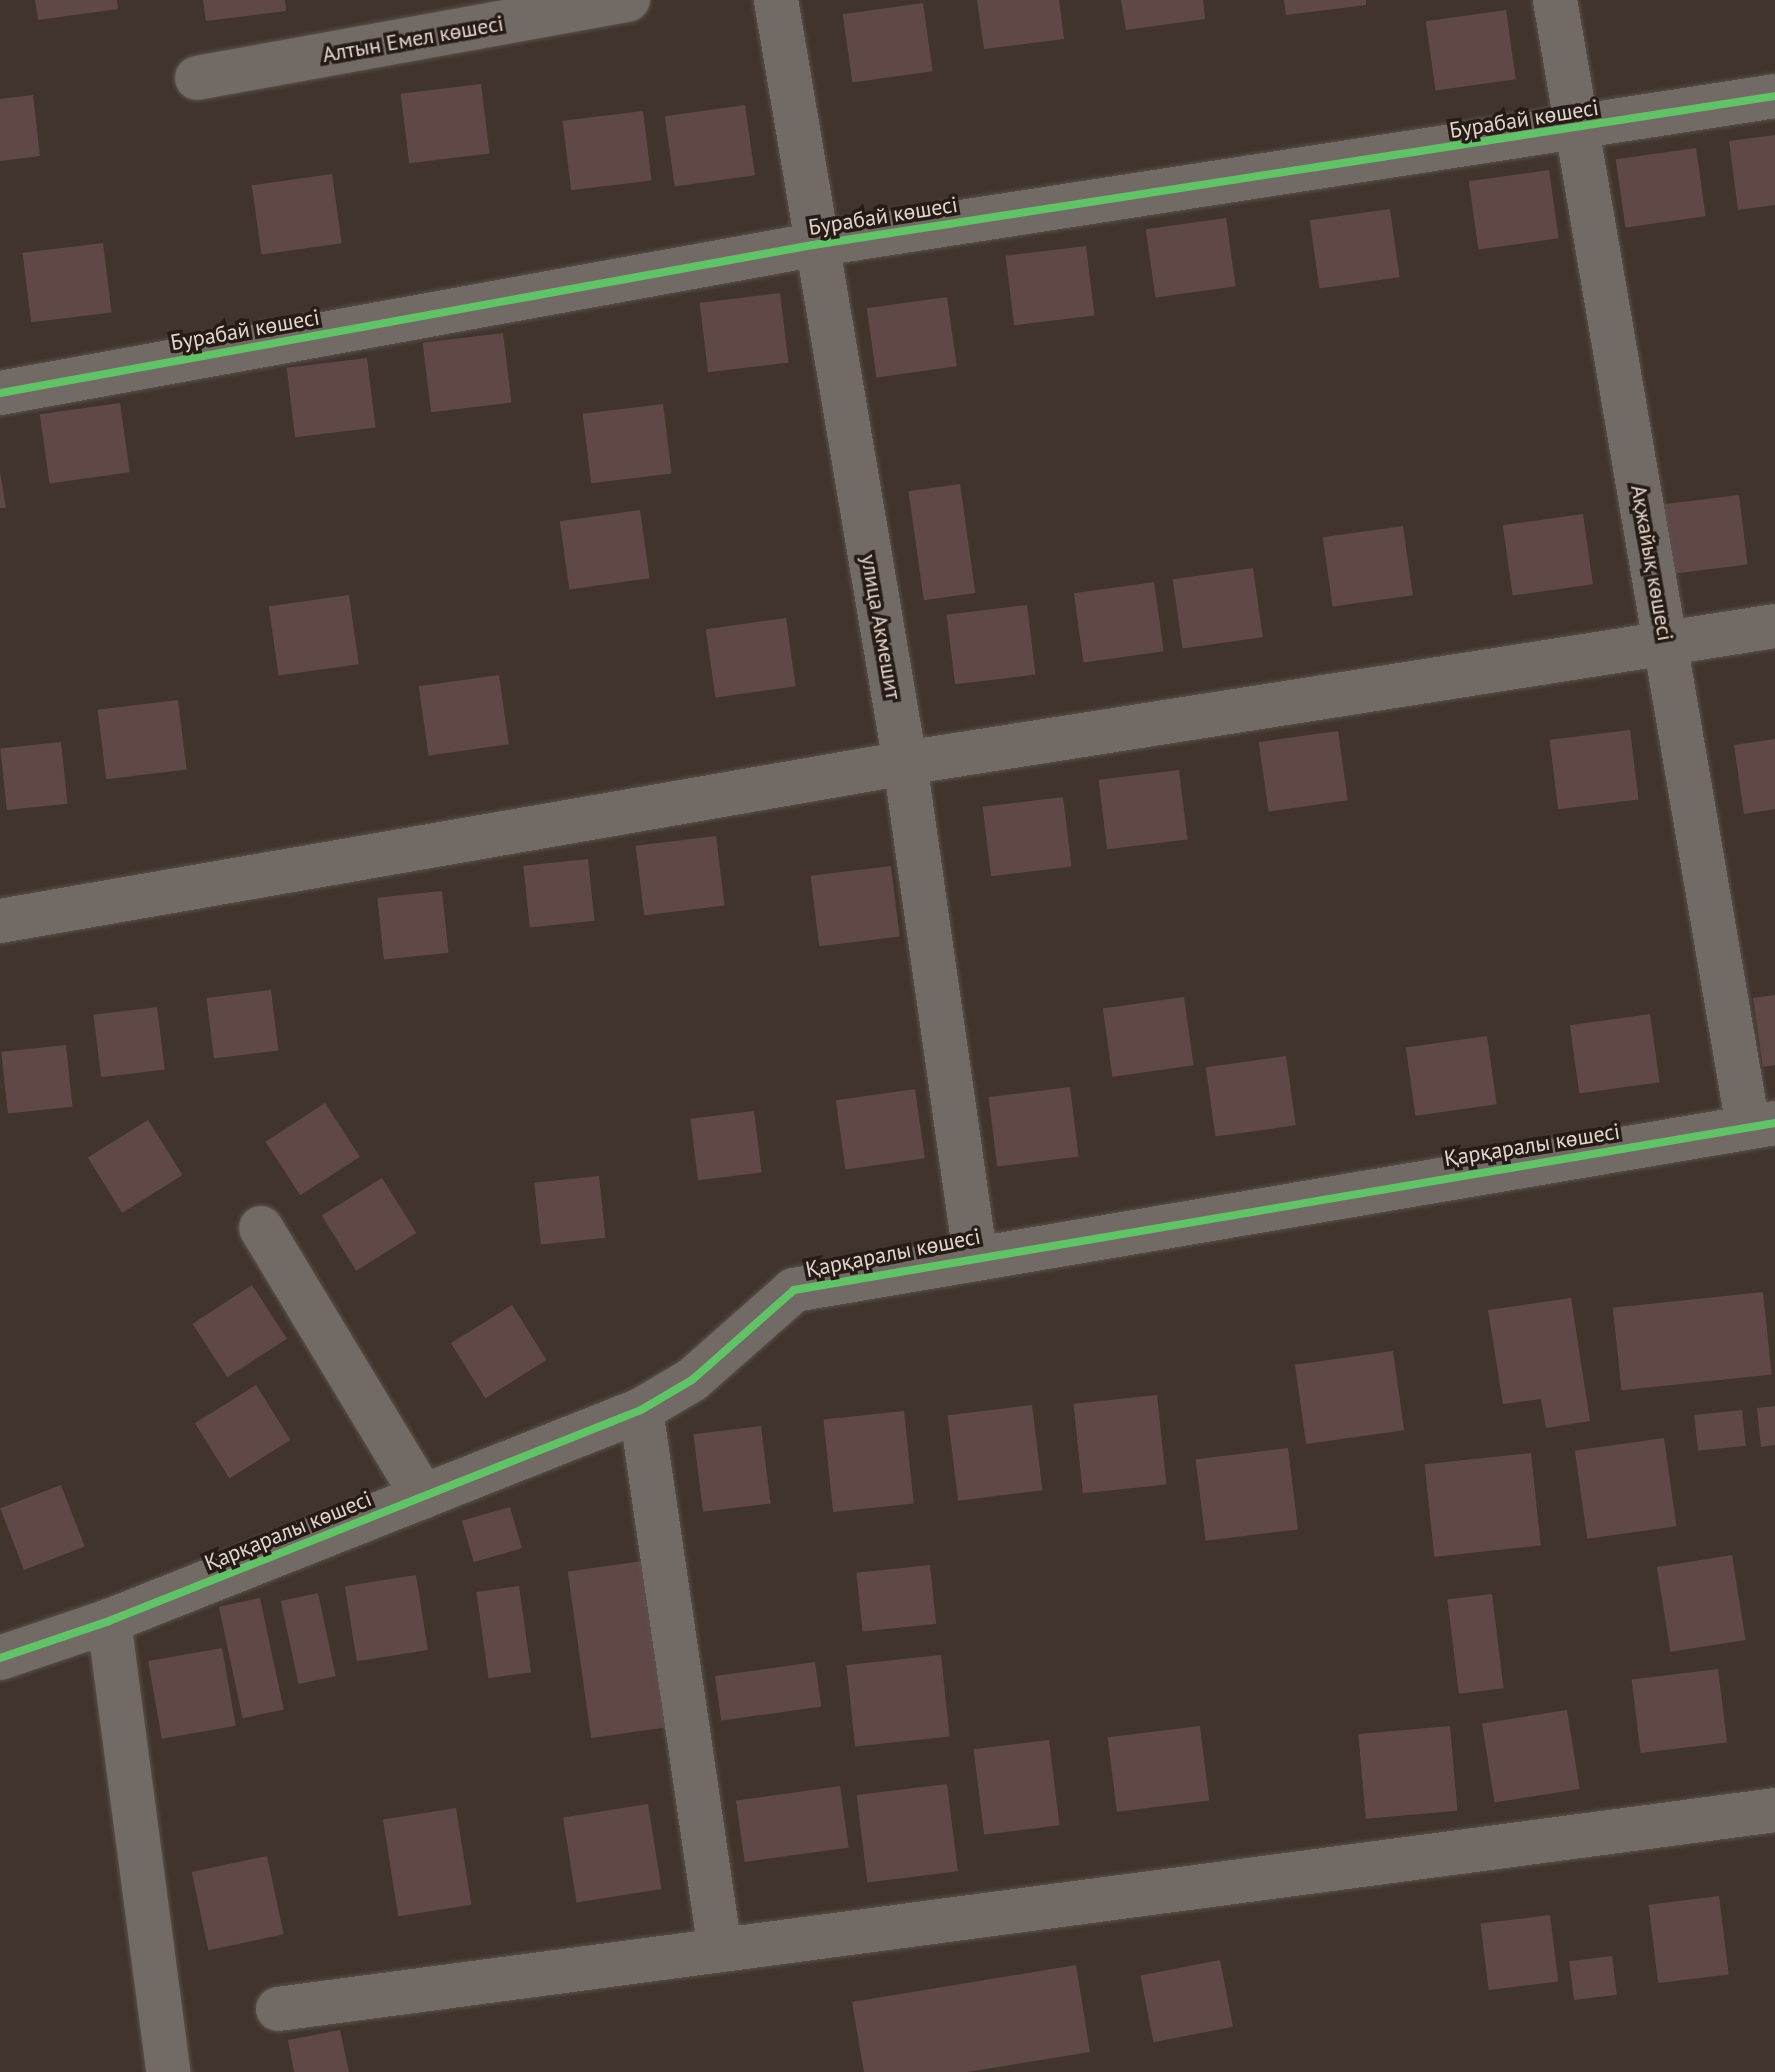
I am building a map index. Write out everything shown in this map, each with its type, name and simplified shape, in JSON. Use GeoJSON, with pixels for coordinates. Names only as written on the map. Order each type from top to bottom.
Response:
{"type":"FeatureCollection","features":[{"type":"Feature","properties":{"kind":"street","name":"Алтын Емел көшесі"},"geometry":{"type":"LineString","coordinates":[[197,78],[628,0]]}},
{"type":"Feature","properties":{"kind":"street","name":"улица Акмешит"},"geometry":{"type":"LineString","coordinates":[[776,0],[813,245],[905,763],[975,1256]]}},
{"type":"Feature","properties":{"kind":"street","name":"Ақжайық көшесі"},"geometry":{"type":"LineString","coordinates":[[1555,0],[1666,645],[1762,1125]]}},
{"type":"Feature","properties":{"kind":"street","name":"Бурабай көшесі"},"geometry":{"type":"LineString","coordinates":[[0,393],[813,245],[1775,96]]}},
{"type":"Feature","properties":{"kind":"street"},"geometry":{"type":"LineString","coordinates":[[0,921],[905,763],[1775,626]]}},
{"type":"Feature","properties":{"kind":"street","name":"Қарқаралы көшесі"},"geometry":{"type":"LineString","coordinates":[[0,1658],[109,1621],[641,1410],[692,1380],[794,1290],[975,1256],[1762,1125]]}},
{"type":"Feature","properties":{"kind":"street"},"geometry":{"type":"LineString","coordinates":[[261,1228],[423,1497]]}},
{"type":"Feature","properties":{"kind":"street"},"geometry":{"type":"LineString","coordinates":[[641,1410],[720,1950]]}},
{"type":"Feature","properties":{"kind":"street"},"geometry":{"type":"LineString","coordinates":[[109,1621],[168,2072]]}},
{"type":"Feature","properties":{"kind":"street"},"geometry":{"type":"LineString","coordinates":[[278,2009],[1775,1810]]}},
{"type":"Feature","properties":{"kind":"building"},"geometry":{"type":"Polygon","coordinates":[[[35,0],[117,0],[118,9],[38,20],[35,0]]]}},
{"type":"Feature","properties":{"kind":"building"},"geometry":{"type":"Polygon","coordinates":[[[203,0],[285,0],[286,11],[206,21],[203,0]]]}},
{"type":"Feature","properties":{"kind":"building"},"geometry":{"type":"Polygon","coordinates":[[[977,0],[1059,0],[1064,39],[984,49],[977,0]]]}},
{"type":"Feature","properties":{"kind":"building"},"geometry":{"type":"Polygon","coordinates":[[[1121,0],[1203,0],[1205,19],[1126,30],[1121,0]]]}},
{"type":"Feature","properties":{"kind":"building"},"geometry":{"type":"Polygon","coordinates":[[[1284,0],[1366,0],[1366,5],[1286,15],[1284,0]]]}},
{"type":"Feature","properties":{"kind":"building"},"geometry":{"type":"Polygon","coordinates":[[[923,3],[933,71],[852,83],[843,14],[923,3]]]}},
{"type":"Feature","properties":{"kind":"building"},"geometry":{"type":"Polygon","coordinates":[[[1506,10],[1516,79],[1436,91],[1426,21],[1506,10]]]}},
{"type":"Feature","properties":{"kind":"building"},"geometry":{"type":"Polygon","coordinates":[[[481,84],[490,153],[409,163],[401,94],[481,84]]]}},
{"type":"Feature","properties":{"kind":"building"},"geometry":{"type":"Polygon","coordinates":[[[33,95],[40,156],[0,161],[0,99],[33,95]]]}},
{"type":"Feature","properties":{"kind":"building"},"geometry":{"type":"Polygon","coordinates":[[[745,105],[755,175],[675,187],[665,116],[745,105]]]}},
{"type":"Feature","properties":{"kind":"building"},"geometry":{"type":"Polygon","coordinates":[[[643,111],[652,180],[571,190],[563,121],[643,111]]]}},
{"type":"Feature","properties":{"kind":"building"},"geometry":{"type":"Polygon","coordinates":[[[1775,135],[1775,205],[1738,210],[1729,141],[1775,135]]]}},
{"type":"Feature","properties":{"kind":"building"},"geometry":{"type":"Polygon","coordinates":[[[1696,148],[1706,216],[1625,228],[1616,159],[1696,148]]]}},
{"type":"Feature","properties":{"kind":"building"},"geometry":{"type":"Polygon","coordinates":[[[1549,170],[1559,238],[1478,250],[1469,181],[1549,170]]]}},
{"type":"Feature","properties":{"kind":"building"},"geometry":{"type":"Polygon","coordinates":[[[332,174],[342,243],[262,255],[252,185],[332,174]]]}},
{"type":"Feature","properties":{"kind":"building"},"geometry":{"type":"Polygon","coordinates":[[[1390,209],[1400,277],[1319,289],[1310,220],[1390,209]]]}},
{"type":"Feature","properties":{"kind":"building"},"geometry":{"type":"Polygon","coordinates":[[[1226,218],[1236,286],[1155,298],[1146,229],[1226,218]]]}},
{"type":"Feature","properties":{"kind":"building"},"geometry":{"type":"Polygon","coordinates":[[[103,243],[112,312],[31,322],[23,253],[103,243]]]}},
{"type":"Feature","properties":{"kind":"building"},"geometry":{"type":"Polygon","coordinates":[[[1086,246],[1095,315],[1014,325],[1006,256],[1086,246]]]}},
{"type":"Feature","properties":{"kind":"building"},"geometry":{"type":"Polygon","coordinates":[[[780,293],[789,362],[708,372],[700,303],[780,293]]]}},
{"type":"Feature","properties":{"kind":"building"},"geometry":{"type":"Polygon","coordinates":[[[947,297],[957,366],[877,378],[867,308],[947,297]]]}},
{"type":"Feature","properties":{"kind":"building"},"geometry":{"type":"Polygon","coordinates":[[[503,333],[512,402],[431,412],[423,343],[503,333]]]}},
{"type":"Feature","properties":{"kind":"building"},"geometry":{"type":"Polygon","coordinates":[[[367,358],[376,427],[295,437],[287,368],[367,358]]]}},
{"type":"Feature","properties":{"kind":"building"},"geometry":{"type":"Polygon","coordinates":[[[120,403],[130,472],[50,484],[40,414],[120,403]]]}},
{"type":"Feature","properties":{"kind":"building"},"geometry":{"type":"Polygon","coordinates":[[[663,404],[672,473],[591,483],[583,414],[663,404]]]}},
{"type":"Feature","properties":{"kind":"building"},"geometry":{"type":"Polygon","coordinates":[[[0,472],[6,508],[0,508],[0,472]]]}},
{"type":"Feature","properties":{"kind":"building"},"geometry":{"type":"Polygon","coordinates":[[[960,484],[975,593],[924,600],[909,491],[960,484]]]}},
{"type":"Feature","properties":{"kind":"building"},"geometry":{"type":"Polygon","coordinates":[[[1739,495],[1748,564],[1666,574],[1658,505],[1739,495]]]}},
{"type":"Feature","properties":{"kind":"building"},"geometry":{"type":"Polygon","coordinates":[[[640,510],[650,578],[569,590],[560,521],[640,510]]]}},
{"type":"Feature","properties":{"kind":"building"},"geometry":{"type":"Polygon","coordinates":[[[1583,514],[1593,584],[1513,596],[1503,525],[1583,514]]]}},
{"type":"Feature","properties":{"kind":"building"},"geometry":{"type":"Polygon","coordinates":[[[1403,526],[1413,595],[1333,607],[1323,537],[1403,526]]]}},
{"type":"Feature","properties":{"kind":"building"},"geometry":{"type":"Polygon","coordinates":[[[1253,568],[1263,637],[1183,649],[1173,579],[1253,568]]]}},
{"type":"Feature","properties":{"kind":"building"},"geometry":{"type":"Polygon","coordinates":[[[1154,582],[1164,651],[1084,663],[1074,593],[1154,582]]]}},
{"type":"Feature","properties":{"kind":"building"},"geometry":{"type":"Polygon","coordinates":[[[349,595],[359,664],[279,676],[269,606],[349,595]]]}},
{"type":"Feature","properties":{"kind":"building"},"geometry":{"type":"Polygon","coordinates":[[[1027,605],[1036,674],[955,684],[947,615],[1027,605]]]}},
{"type":"Feature","properties":{"kind":"building"},"geometry":{"type":"Polygon","coordinates":[[[786,618],[796,686],[715,698],[706,629],[786,618]]]}},
{"type":"Feature","properties":{"kind":"building"},"geometry":{"type":"Polygon","coordinates":[[[499,675],[509,744],[429,756],[419,686],[499,675]]]}},
{"type":"Feature","properties":{"kind":"building"},"geometry":{"type":"Polygon","coordinates":[[[178,700],[187,769],[106,779],[98,710],[178,700]]]}},
{"type":"Feature","properties":{"kind":"building"},"geometry":{"type":"Polygon","coordinates":[[[1630,730],[1639,799],[1558,809],[1550,740],[1630,730]]]}},
{"type":"Feature","properties":{"kind":"building"},"geometry":{"type":"Polygon","coordinates":[[[1338,731],[1348,800],[1269,811],[1259,742],[1338,731]]]}},
{"type":"Feature","properties":{"kind":"building"},"geometry":{"type":"Polygon","coordinates":[[[1775,739],[1775,809],[1744,814],[1734,745],[1775,739]]]}},
{"type":"Feature","properties":{"kind":"building"},"geometry":{"type":"Polygon","coordinates":[[[61,742],[67,804],[7,810],[0,748],[61,742]]]}},
{"type":"Feature","properties":{"kind":"building"},"geometry":{"type":"Polygon","coordinates":[[[1179,770],[1188,839],[1107,849],[1099,780],[1179,770]]]}},
{"type":"Feature","properties":{"kind":"building"},"geometry":{"type":"Polygon","coordinates":[[[1063,797],[1072,866],[991,876],[983,807],[1063,797]]]}},
{"type":"Feature","properties":{"kind":"building"},"geometry":{"type":"Polygon","coordinates":[[[716,836],[725,905],[644,915],[636,846],[716,836]]]}},
{"type":"Feature","properties":{"kind":"building"},"geometry":{"type":"Polygon","coordinates":[[[588,859],[594,921],[530,927],[523,866],[588,859]]]}},
{"type":"Feature","properties":{"kind":"building"},"geometry":{"type":"Polygon","coordinates":[[[891,866],[900,936],[819,946],[811,876],[891,866]]]}},
{"type":"Feature","properties":{"kind":"building"},"geometry":{"type":"Polygon","coordinates":[[[442,891],[448,953],[384,959],[377,898],[442,891]]]}},
{"type":"Feature","properties":{"kind":"building"},"geometry":{"type":"Polygon","coordinates":[[[271,990],[278,1051],[214,1058],[206,998],[271,990]]]}},
{"type":"Feature","properties":{"kind":"building"},"geometry":{"type":"Polygon","coordinates":[[[1775,995],[1775,1065],[1763,1067],[1753,998],[1775,995]]]}},
{"type":"Feature","properties":{"kind":"building"},"geometry":{"type":"Polygon","coordinates":[[[1184,997],[1194,1065],[1112,1077],[1103,1008],[1184,997]]]}},
{"type":"Feature","properties":{"kind":"building"},"geometry":{"type":"Polygon","coordinates":[[[157,1007],[165,1070],[101,1077],[93,1015],[157,1007]]]}},
{"type":"Feature","properties":{"kind":"building"},"geometry":{"type":"Polygon","coordinates":[[[1650,1014],[1660,1082],[1579,1094],[1570,1025],[1650,1014]]]}},
{"type":"Feature","properties":{"kind":"building"},"geometry":{"type":"Polygon","coordinates":[[[1487,1036],[1497,1104],[1415,1116],[1406,1047],[1487,1036]]]}},
{"type":"Feature","properties":{"kind":"building"},"geometry":{"type":"Polygon","coordinates":[[[66,1045],[72,1107],[8,1113],[1,1052],[66,1045]]]}},
{"type":"Feature","properties":{"kind":"building"},"geometry":{"type":"Polygon","coordinates":[[[1286,1056],[1296,1125],[1216,1137],[1206,1067],[1286,1056]]]}},
{"type":"Feature","properties":{"kind":"building"},"geometry":{"type":"Polygon","coordinates":[[[1070,1087],[1079,1156],[997,1166],[989,1097],[1070,1087]]]}},
{"type":"Feature","properties":{"kind":"building"},"geometry":{"type":"Polygon","coordinates":[[[915,1089],[925,1158],[846,1169],[836,1100],[915,1089]]]}},
{"type":"Feature","properties":{"kind":"building"},"geometry":{"type":"Polygon","coordinates":[[[325,1103],[360,1157],[300,1195],[265,1142],[325,1103]]]}},
{"type":"Feature","properties":{"kind":"building"},"geometry":{"type":"Polygon","coordinates":[[[754,1111],[762,1173],[698,1180],[690,1119],[754,1111]]]}},
{"type":"Feature","properties":{"kind":"building"},"geometry":{"type":"Polygon","coordinates":[[[148,1120],[182,1175],[122,1213],[88,1158],[148,1120]]]}},
{"type":"Feature","properties":{"kind":"building"},"geometry":{"type":"Polygon","coordinates":[[[599,1176],[605,1238],[541,1244],[534,1183],[599,1176]]]}},
{"type":"Feature","properties":{"kind":"building"},"geometry":{"type":"Polygon","coordinates":[[[382,1178],[416,1233],[356,1271],[322,1216],[382,1178]]]}},
{"type":"Feature","properties":{"kind":"building"},"geometry":{"type":"Polygon","coordinates":[[[252,1285],[287,1339],[227,1377],[192,1324],[252,1285]]]}},
{"type":"Feature","properties":{"kind":"building"},"geometry":{"type":"Polygon","coordinates":[[[1763,1292],[1772,1375],[1622,1390],[1613,1308],[1763,1292]]]}},
{"type":"Feature","properties":{"kind":"building"},"geometry":{"type":"Polygon","coordinates":[[[1571,1298],[1590,1421],[1546,1428],[1541,1399],[1503,1404],[1488,1310],[1571,1298]]]}},
{"type":"Feature","properties":{"kind":"building"},"geometry":{"type":"Polygon","coordinates":[[[512,1305],[546,1360],[485,1398],[451,1343],[512,1305]]]}},
{"type":"Feature","properties":{"kind":"building"},"geometry":{"type":"Polygon","coordinates":[[[1393,1351],[1404,1430],[1306,1444],[1295,1365],[1393,1351]]]}},
{"type":"Feature","properties":{"kind":"building"},"geometry":{"type":"Polygon","coordinates":[[[256,1385],[290,1440],[229,1478],[195,1423],[256,1385]]]}},
{"type":"Feature","properties":{"kind":"building"},"geometry":{"type":"Polygon","coordinates":[[[1157,1395],[1166,1485],[1083,1493],[1073,1404],[1157,1395]]]}},
{"type":"Feature","properties":{"kind":"building"},"geometry":{"type":"Polygon","coordinates":[[[1032,1405],[1042,1490],[958,1501],[948,1415],[1032,1405]]]}},
{"type":"Feature","properties":{"kind":"building"},"geometry":{"type":"Polygon","coordinates":[[[1775,1406],[1775,1445],[1761,1447],[1757,1408],[1775,1406]]]}},
{"type":"Feature","properties":{"kind":"building"},"geometry":{"type":"Polygon","coordinates":[[[1742,1410],[1746,1446],[1698,1451],[1694,1415],[1742,1410]]]}},
{"type":"Feature","properties":{"kind":"building"},"geometry":{"type":"Polygon","coordinates":[[[904,1411],[914,1503],[833,1512],[823,1419],[904,1411]]]}},
{"type":"Feature","properties":{"kind":"building"},"geometry":{"type":"Polygon","coordinates":[[[761,1426],[771,1503],[703,1512],[694,1434],[761,1426]]]}},
{"type":"Feature","properties":{"kind":"building"},"geometry":{"type":"Polygon","coordinates":[[[1664,1438],[1676,1526],[1587,1539],[1575,1451],[1664,1438]]]}},
{"type":"Feature","properties":{"kind":"building"},"geometry":{"type":"Polygon","coordinates":[[[1288,1448],[1298,1529],[1206,1541],[1196,1459],[1288,1448]]]}},
{"type":"Feature","properties":{"kind":"building"},"geometry":{"type":"Polygon","coordinates":[[[1531,1453],[1541,1545],[1434,1557],[1425,1464],[1531,1453]]]}},
{"type":"Feature","properties":{"kind":"building"},"geometry":{"type":"Polygon","coordinates":[[[61,1485],[85,1547],[24,1570],[0,1508],[61,1485]]]}},
{"type":"Feature","properties":{"kind":"building"},"geometry":{"type":"Polygon","coordinates":[[[510,1507],[522,1548],[474,1562],[462,1521],[510,1507]]]}},
{"type":"Feature","properties":{"kind":"building"},"geometry":{"type":"Polygon","coordinates":[[[1732,1555],[1745,1640],[1670,1652],[1657,1567],[1732,1555]]]}},
{"type":"Feature","properties":{"kind":"building"},"geometry":{"type":"Polygon","coordinates":[[[643,1561],[666,1727],[591,1738],[568,1572],[643,1561]]]}},
{"type":"Feature","properties":{"kind":"building"},"geometry":{"type":"Polygon","coordinates":[[[930,1565],[936,1624],[863,1631],[856,1573],[930,1565]]]}},
{"type":"Feature","properties":{"kind":"building"},"geometry":{"type":"Polygon","coordinates":[[[416,1575],[428,1650],[357,1661],[345,1586],[416,1575]]]}},
{"type":"Feature","properties":{"kind":"building"},"geometry":{"type":"Polygon","coordinates":[[[519,1586],[531,1672],[489,1678],[476,1592],[519,1586]]]}},
{"type":"Feature","properties":{"kind":"building"},"geometry":{"type":"Polygon","coordinates":[[[318,1593],[336,1676],[299,1684],[281,1601],[318,1593]]]}},
{"type":"Feature","properties":{"kind":"building"},"geometry":{"type":"Polygon","coordinates":[[[1492,1594],[1504,1688],[1459,1694],[1447,1599],[1492,1594]]]}},
{"type":"Feature","properties":{"kind":"building"},"geometry":{"type":"Polygon","coordinates":[[[260,1598],[284,1710],[243,1718],[219,1607],[260,1598]]]}},
{"type":"Feature","properties":{"kind":"building"},"geometry":{"type":"Polygon","coordinates":[[[222,1648],[236,1726],[162,1739],[148,1661],[222,1648]]]}},
{"type":"Feature","properties":{"kind":"building"},"geometry":{"type":"Polygon","coordinates":[[[941,1655],[950,1737],[855,1746],[847,1665],[941,1655]]]}},
{"type":"Feature","properties":{"kind":"building"},"geometry":{"type":"Polygon","coordinates":[[[815,1662],[821,1707],[721,1721],[715,1676],[815,1662]]]}},
{"type":"Feature","properties":{"kind":"building"},"geometry":{"type":"Polygon","coordinates":[[[1718,1669],[1727,1742],[1641,1753],[1632,1680],[1718,1669]]]}},
{"type":"Feature","properties":{"kind":"building"},"geometry":{"type":"Polygon","coordinates":[[[1567,1710],[1580,1789],[1495,1802],[1482,1723],[1567,1710]]]}},
{"type":"Feature","properties":{"kind":"building"},"geometry":{"type":"Polygon","coordinates":[[[1200,1726],[1209,1800],[1117,1812],[1108,1737],[1200,1726]]]}},
{"type":"Feature","properties":{"kind":"building"},"geometry":{"type":"Polygon","coordinates":[[[1450,1726],[1457,1811],[1366,1819],[1358,1734],[1450,1726]]]}},
{"type":"Feature","properties":{"kind":"building"},"geometry":{"type":"Polygon","coordinates":[[[1049,1740],[1059,1825],[984,1835],[974,1749],[1049,1740]]]}},
{"type":"Feature","properties":{"kind":"building"},"geometry":{"type":"Polygon","coordinates":[[[947,1784],[958,1871],[867,1882],[857,1795],[947,1784]]]}},
{"type":"Feature","properties":{"kind":"building"},"geometry":{"type":"Polygon","coordinates":[[[840,1786],[849,1847],[745,1862],[736,1801],[840,1786]]]}},
{"type":"Feature","properties":{"kind":"building"},"geometry":{"type":"Polygon","coordinates":[[[648,1804],[661,1889],[577,1902],[563,1817],[648,1804]]]}},
{"type":"Feature","properties":{"kind":"building"},"geometry":{"type":"Polygon","coordinates":[[[456,1808],[471,1905],[398,1916],[383,1820],[456,1808]]]}},
{"type":"Feature","properties":{"kind":"building"},"geometry":{"type":"Polygon","coordinates":[[[267,1856],[284,1934],[208,1950],[192,1872],[267,1856]]]}},
{"type":"Feature","properties":{"kind":"building"},"geometry":{"type":"Polygon","coordinates":[[[1719,1896],[1729,1974],[1658,1983],[1649,1905],[1719,1896]]]}},
{"type":"Feature","properties":{"kind":"building"},"geometry":{"type":"Polygon","coordinates":[[[1550,1915],[1558,1982],[1489,1990],[1481,1924],[1550,1915]]]}},
{"type":"Feature","properties":{"kind":"building"},"geometry":{"type":"Polygon","coordinates":[[[1612,1956],[1617,1995],[1574,2000],[1569,1961],[1612,1956]]]}},
{"type":"Feature","properties":{"kind":"building"},"geometry":{"type":"Polygon","coordinates":[[[1220,1960],[1233,2027],[1153,2042],[1140,1975],[1220,1960]]]}},
{"type":"Feature","properties":{"kind":"building"},"geometry":{"type":"Polygon","coordinates":[[[1076,1965],[1090,2052],[967,2072],[864,2072],[852,2002],[1076,1965]]]}},
{"type":"Feature","properties":{"kind":"building"},"geometry":{"type":"Polygon","coordinates":[[[340,2030],[349,2072],[294,2072],[288,2040],[340,2030]]]}},
{"type":"Feature","properties":{"kind":"cycle path"},"geometry":{"type":"LineString","coordinates":[[0,393],[813,245],[1775,96]]}},
{"type":"Feature","properties":{"kind":"cycle path"},"geometry":{"type":"LineString","coordinates":[[0,1658],[109,1621],[641,1410],[692,1380],[794,1290],[1775,1123]]}}]}
